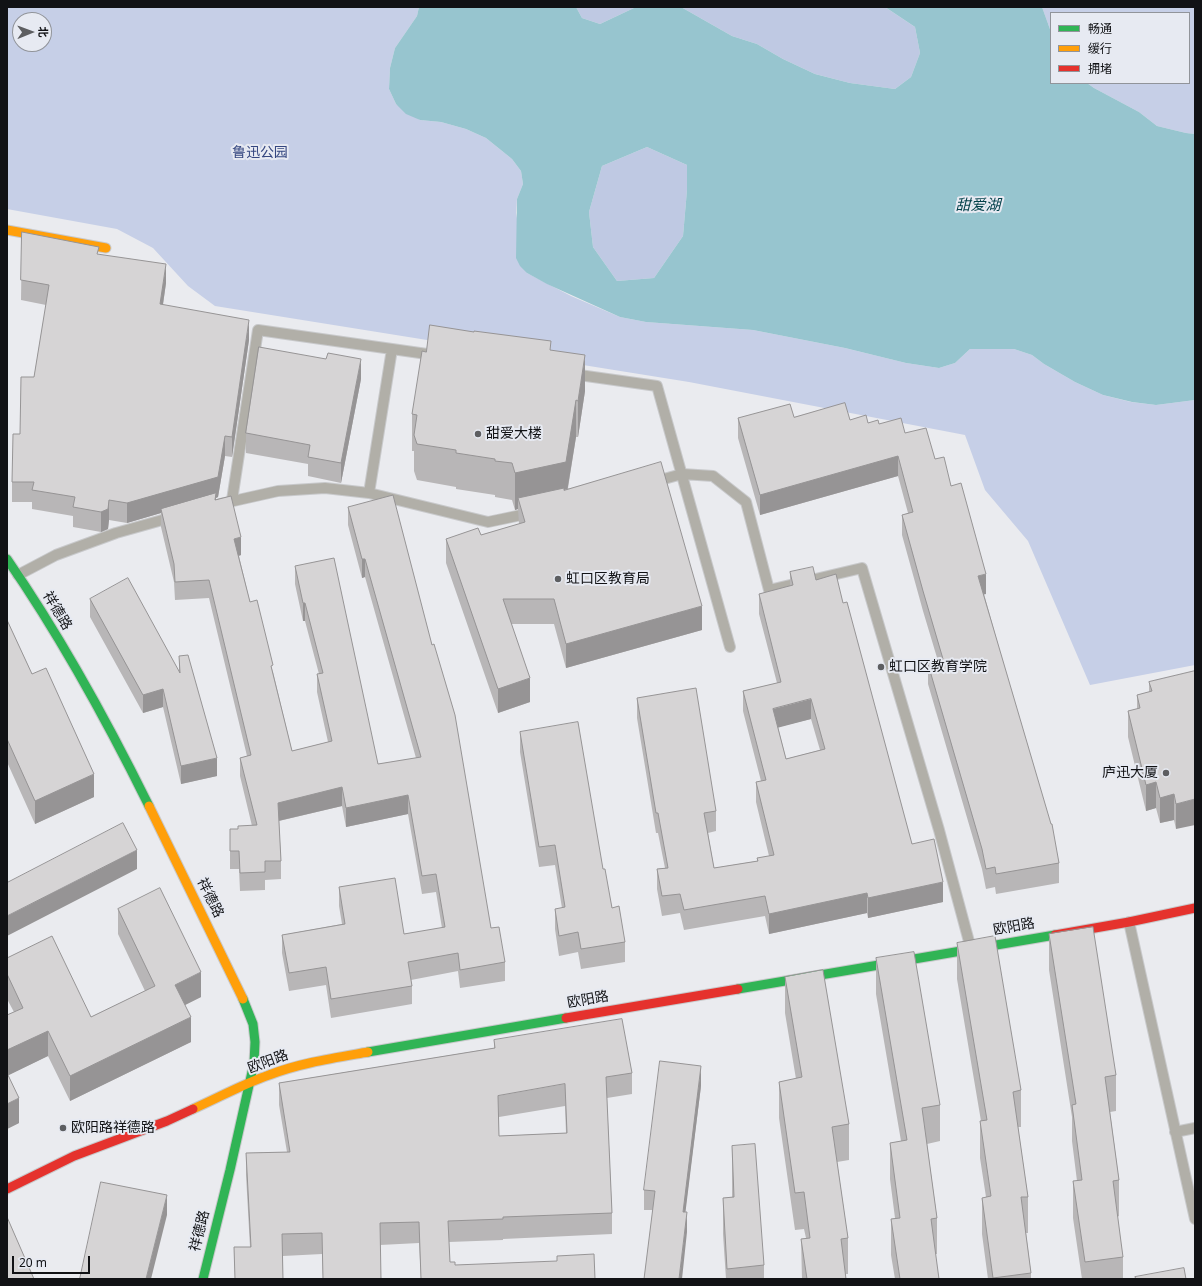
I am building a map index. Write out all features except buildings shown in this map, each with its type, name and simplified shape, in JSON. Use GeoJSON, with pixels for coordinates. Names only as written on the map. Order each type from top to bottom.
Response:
{"type":"FeatureCollection","features":[{"type":"Feature","properties":{"kind":"street"},"geometry":{"type":"LineString","coordinates":[[7,230],[106,248]]}},
{"type":"Feature","properties":{"kind":"street","name":"祥德路"},"geometry":{"type":"LineString","coordinates":[[7,560],[18,575],[77,670],[132,772],[248,1006],[253,1024],[255,1042],[254,1063],[203,1279]]}},
{"type":"Feature","properties":{"kind":"street","name":"欧阳路"},"geometry":{"type":"LineString","coordinates":[[7,1189],[74,1156],[167,1121],[268,1075],[323,1060],[1128,922],[1195,908]]}},
{"type":"Feature","properties":{"kind":"lane"},"geometry":{"type":"LineString","coordinates":[[232,500],[258,330],[447,357]]}},
{"type":"Feature","properties":{"kind":"lane"},"geometry":{"type":"LineString","coordinates":[[369,493],[392,349]]}},
{"type":"Feature","properties":{"kind":"lane"},"geometry":{"type":"LineString","coordinates":[[563,373],[657,386],[730,647]]}},
{"type":"Feature","properties":{"kind":"lane"},"geometry":{"type":"LineString","coordinates":[[645,485],[682,474],[713,476],[746,502],[769,590],[862,568],[939,830],[971,949]]}},
{"type":"Feature","properties":{"kind":"lane"},"geometry":{"type":"LineString","coordinates":[[210,507],[232,500],[278,491],[325,488],[369,493],[488,522],[540,511]]}},
{"type":"Feature","properties":{"kind":"lane"},"geometry":{"type":"LineString","coordinates":[[18,575],[62,552],[116,533],[180,515]]}},
{"type":"Feature","properties":{"kind":"lane"},"geometry":{"type":"LineString","coordinates":[[1128,922],[1195,1219]]}},
{"type":"Feature","properties":{"kind":"lane"},"geometry":{"type":"LineString","coordinates":[[1175,1132],[1195,1128]]}},
{"type":"Feature","properties":{"kind":"green space","name":"鲁迅公园"},"geometry":{"type":"Polygon","coordinates":[[[7,7],[419,7],[417,16],[395,48],[390,68],[389,89],[396,104],[420,120],[441,122],[466,129],[486,138],[512,159],[521,171],[523,184],[517,199],[516,213],[527,273],[571,296],[620,317],[646,322],[753,330],[845,348],[906,363],[939,368],[955,363],[970,349],[1014,349],[1032,355],[1044,364],[1075,382],[1103,395],[1131,402],[1156,405],[1195,400],[1195,665],[1090,685],[1028,541],[985,490],[965,435],[689,382],[215,306],[188,286],[153,248],[117,229],[7,209],[7,7]]]}},
{"type":"Feature","properties":{"kind":"green space"},"geometry":{"type":"Polygon","coordinates":[[[1042,7],[1195,7],[1195,134],[1157,126],[1139,112],[1088,84],[1190,84],[1190,12],[1050,12],[1050,29],[1042,7]]]}},
{"type":"Feature","properties":{"kind":"shaded area"},"geometry":{"type":"Polygon","coordinates":[[[576,7],[636,7],[600,24],[582,18],[576,7]]]}},
{"type":"Feature","properties":{"kind":"shaded area"},"geometry":{"type":"Polygon","coordinates":[[[681,7],[885,7],[915,27],[920,53],[911,77],[895,89],[850,83],[815,74],[783,59],[757,44],[732,36],[681,7]]]}},
{"type":"Feature","properties":{"kind":"shaded area"},"geometry":{"type":"Polygon","coordinates":[[[647,147],[687,165],[687,190],[683,236],[654,278],[617,281],[593,247],[589,212],[602,166],[647,147]]]}},
{"type":"Feature","properties":{"kind":"water","name":"甜爱湖"},"geometry":{"type":"Polygon","coordinates":[[[419,7],[576,7],[582,18],[600,24],[636,7],[681,7],[732,36],[757,44],[783,59],[815,74],[850,83],[895,89],[911,77],[920,53],[915,27],[885,7],[1042,7],[1050,29],[1050,84],[1088,84],[1139,112],[1157,126],[1195,134],[1195,400],[1156,405],[1132,402],[1103,395],[1075,382],[1044,364],[1032,355],[1014,349],[970,349],[955,363],[939,368],[906,363],[845,348],[753,330],[646,322],[620,317],[547,284],[527,273],[520,266],[516,258],[517,199],[523,184],[521,171],[512,159],[486,138],[466,129],[441,122],[420,120],[406,114],[396,104],[389,89],[390,68],[395,48],[417,16],[419,7]],[[647,147],[602,166],[589,212],[593,247],[617,281],[654,278],[683,236],[687,190],[687,165],[647,147]]]}},
{"type":"Feature","properties":{"kind":"traffic: fast"},"geometry":{"type":"LineString","coordinates":[[7,559],[65,649],[117,743],[149,806]]}},
{"type":"Feature","properties":{"kind":"traffic: fast"},"geometry":{"type":"LineString","coordinates":[[738,989],[1055,935]]}},
{"type":"Feature","properties":{"kind":"traffic: fast"},"geometry":{"type":"LineString","coordinates":[[203,1279],[230,1170],[254,1063],[255,1042],[253,1024],[243,999]]}},
{"type":"Feature","properties":{"kind":"traffic: fast"},"geometry":{"type":"LineString","coordinates":[[368,1052],[566,1018]]}},
{"type":"Feature","properties":{"kind":"traffic: slow"},"geometry":{"type":"LineString","coordinates":[[7,230],[106,248]]}},
{"type":"Feature","properties":{"kind":"traffic: slow"},"geometry":{"type":"LineString","coordinates":[[149,806],[243,999]]}},
{"type":"Feature","properties":{"kind":"traffic: slow"},"geometry":{"type":"LineString","coordinates":[[193,1109],[259,1079],[293,1067],[368,1052]]}},
{"type":"Feature","properties":{"kind":"traffic: jam"},"geometry":{"type":"LineString","coordinates":[[1055,935],[1129,922],[1195,908]]}},
{"type":"Feature","properties":{"kind":"traffic: jam"},"geometry":{"type":"LineString","coordinates":[[566,1018],[738,989]]}},
{"type":"Feature","properties":{"kind":"traffic: jam"},"geometry":{"type":"LineString","coordinates":[[7,1189],[74,1156],[167,1121],[193,1109]]}},
{"type":"Feature","properties":{"kind":"place","name":"甜爱大楼"},"geometry":{"type":"Point","coordinates":[478,434]}},
{"type":"Feature","properties":{"kind":"place","name":"虹口区教育局"},"geometry":{"type":"Point","coordinates":[558,579]}},
{"type":"Feature","properties":{"kind":"place","name":"虹口区教育学院"},"geometry":{"type":"Point","coordinates":[881,667]}},
{"type":"Feature","properties":{"kind":"place","name":"庐迅大厦"},"geometry":{"type":"Point","coordinates":[1166,773]}},
{"type":"Feature","properties":{"kind":"place","name":"欧阳路祥德路"},"geometry":{"type":"Point","coordinates":[63,1128]}}]}
